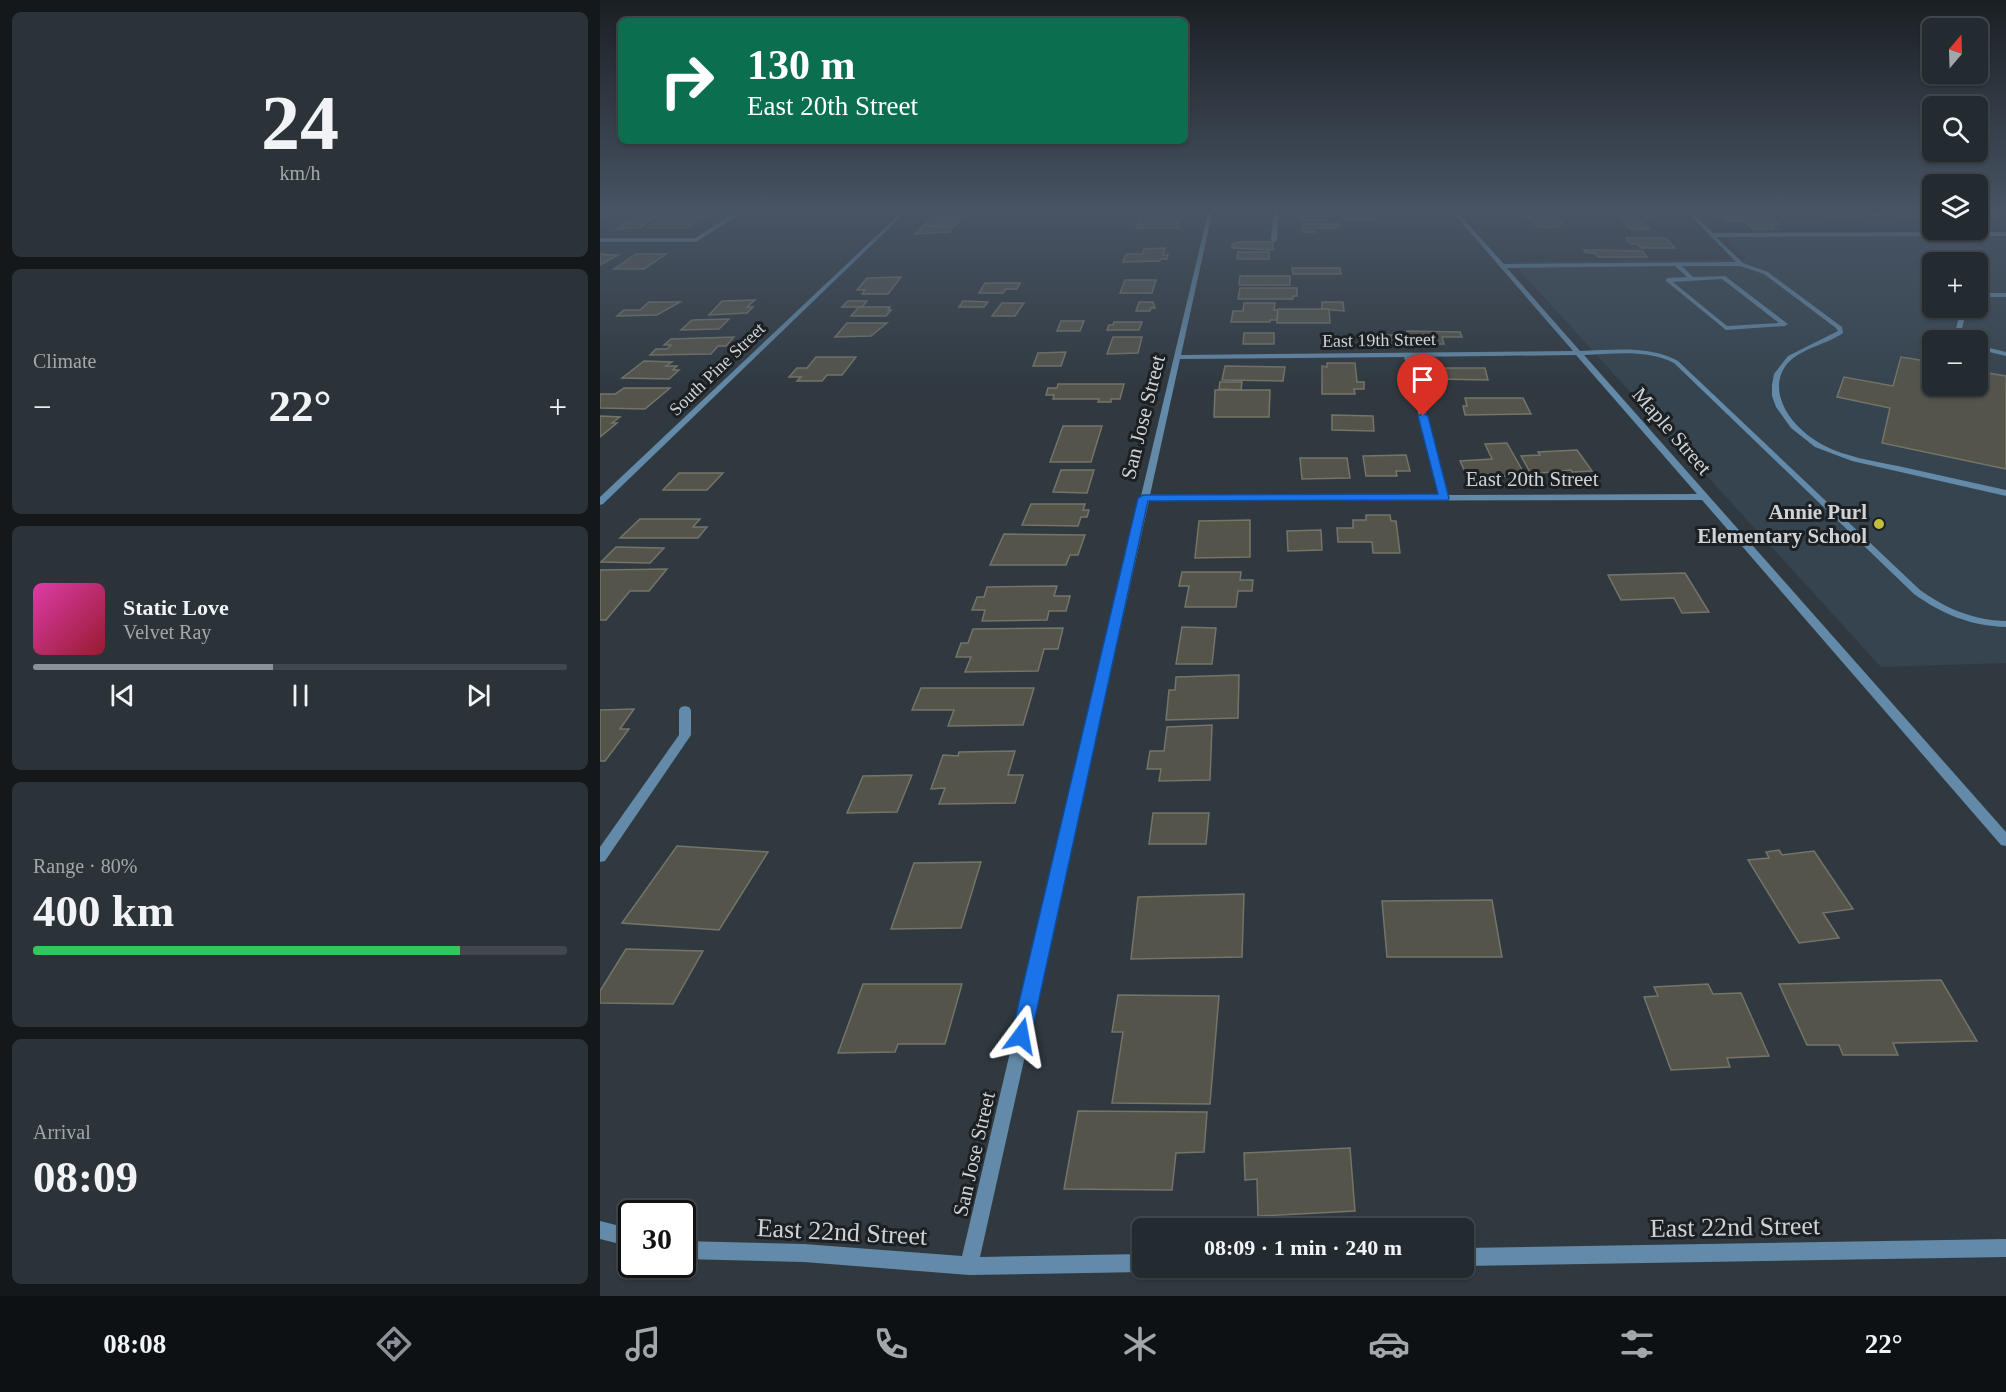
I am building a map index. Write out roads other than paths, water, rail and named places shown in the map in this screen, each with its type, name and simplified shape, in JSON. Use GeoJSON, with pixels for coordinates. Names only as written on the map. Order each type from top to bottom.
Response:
{"type":"FeatureCollection","features":[{"type":"Feature","properties":{"kind":"street","name":"South Pine Street"},"geometry":{"type":"LineString","coordinates":[[600,502],[844,269]]}},
{"type":"Feature","properties":{"kind":"street","name":"San Jose Street"},"geometry":{"type":"LineString","coordinates":[[969,1266],[1143,498],[1198,269]]}},
{"type":"Feature","properties":{"kind":"street","name":"Maple Street"},"geometry":{"type":"LineString","coordinates":[[1507,269],[2006,841]]}},
{"type":"Feature","properties":{"kind":"street"},"geometry":{"type":"LineString","coordinates":[[1682,269],[1692,279],[1723,278],[1785,324],[1726,328],[1668,280],[1692,279]]}},
{"type":"Feature","properties":{"kind":"street"},"geometry":{"type":"LineString","coordinates":[[1756,269],[1766,273],[1839,327],[1841,332],[1834,338],[1799,352],[1784,363],[1773,384],[1776,403],[1797,430],[1812,442],[1831,452],[2006,493]]}},
{"type":"Feature","properties":{"kind":"street"},"geometry":{"type":"LineString","coordinates":[[1988,295],[2006,295]]}},
{"type":"Feature","properties":{"kind":"street"},"geometry":{"type":"LineString","coordinates":[[1988,349],[2006,354]]}},
{"type":"Feature","properties":{"kind":"street","name":"East 19th Street"},"geometry":{"type":"LineString","coordinates":[[1178,357],[1647,352],[1665,356],[1676,362],[1917,592],[1956,616],[1981,622],[2006,624]]}},
{"type":"Feature","properties":{"kind":"street"},"geometry":{"type":"LineString","coordinates":[[1407,354],[1444,498]]}},
{"type":"Feature","properties":{"kind":"street","name":"East 20th Street"},"geometry":{"type":"LineString","coordinates":[[1143,498],[1705,497]]}},
{"type":"Feature","properties":{"kind":"street"},"geometry":{"type":"LineString","coordinates":[[600,857],[685,735],[685,710]]}},
{"type":"Feature","properties":{"kind":"street"},"geometry":{"type":"LineString","coordinates":[[600,1230],[618,1234]]}},
{"type":"Feature","properties":{"kind":"street","name":"East 22nd Street"},"geometry":{"type":"LineString","coordinates":[[1474,1257],[2006,1248]]}},
{"type":"Feature","properties":{"kind":"street","name":"East 22nd Street"},"geometry":{"type":"LineString","coordinates":[[696,1250],[804,1253],[969,1266],[1132,1263]]}},
{"type":"Feature","properties":{"kind":"place","name":"Annie Purl Elementary School"},"geometry":{"type":"Point","coordinates":[1879,524]}}]}
